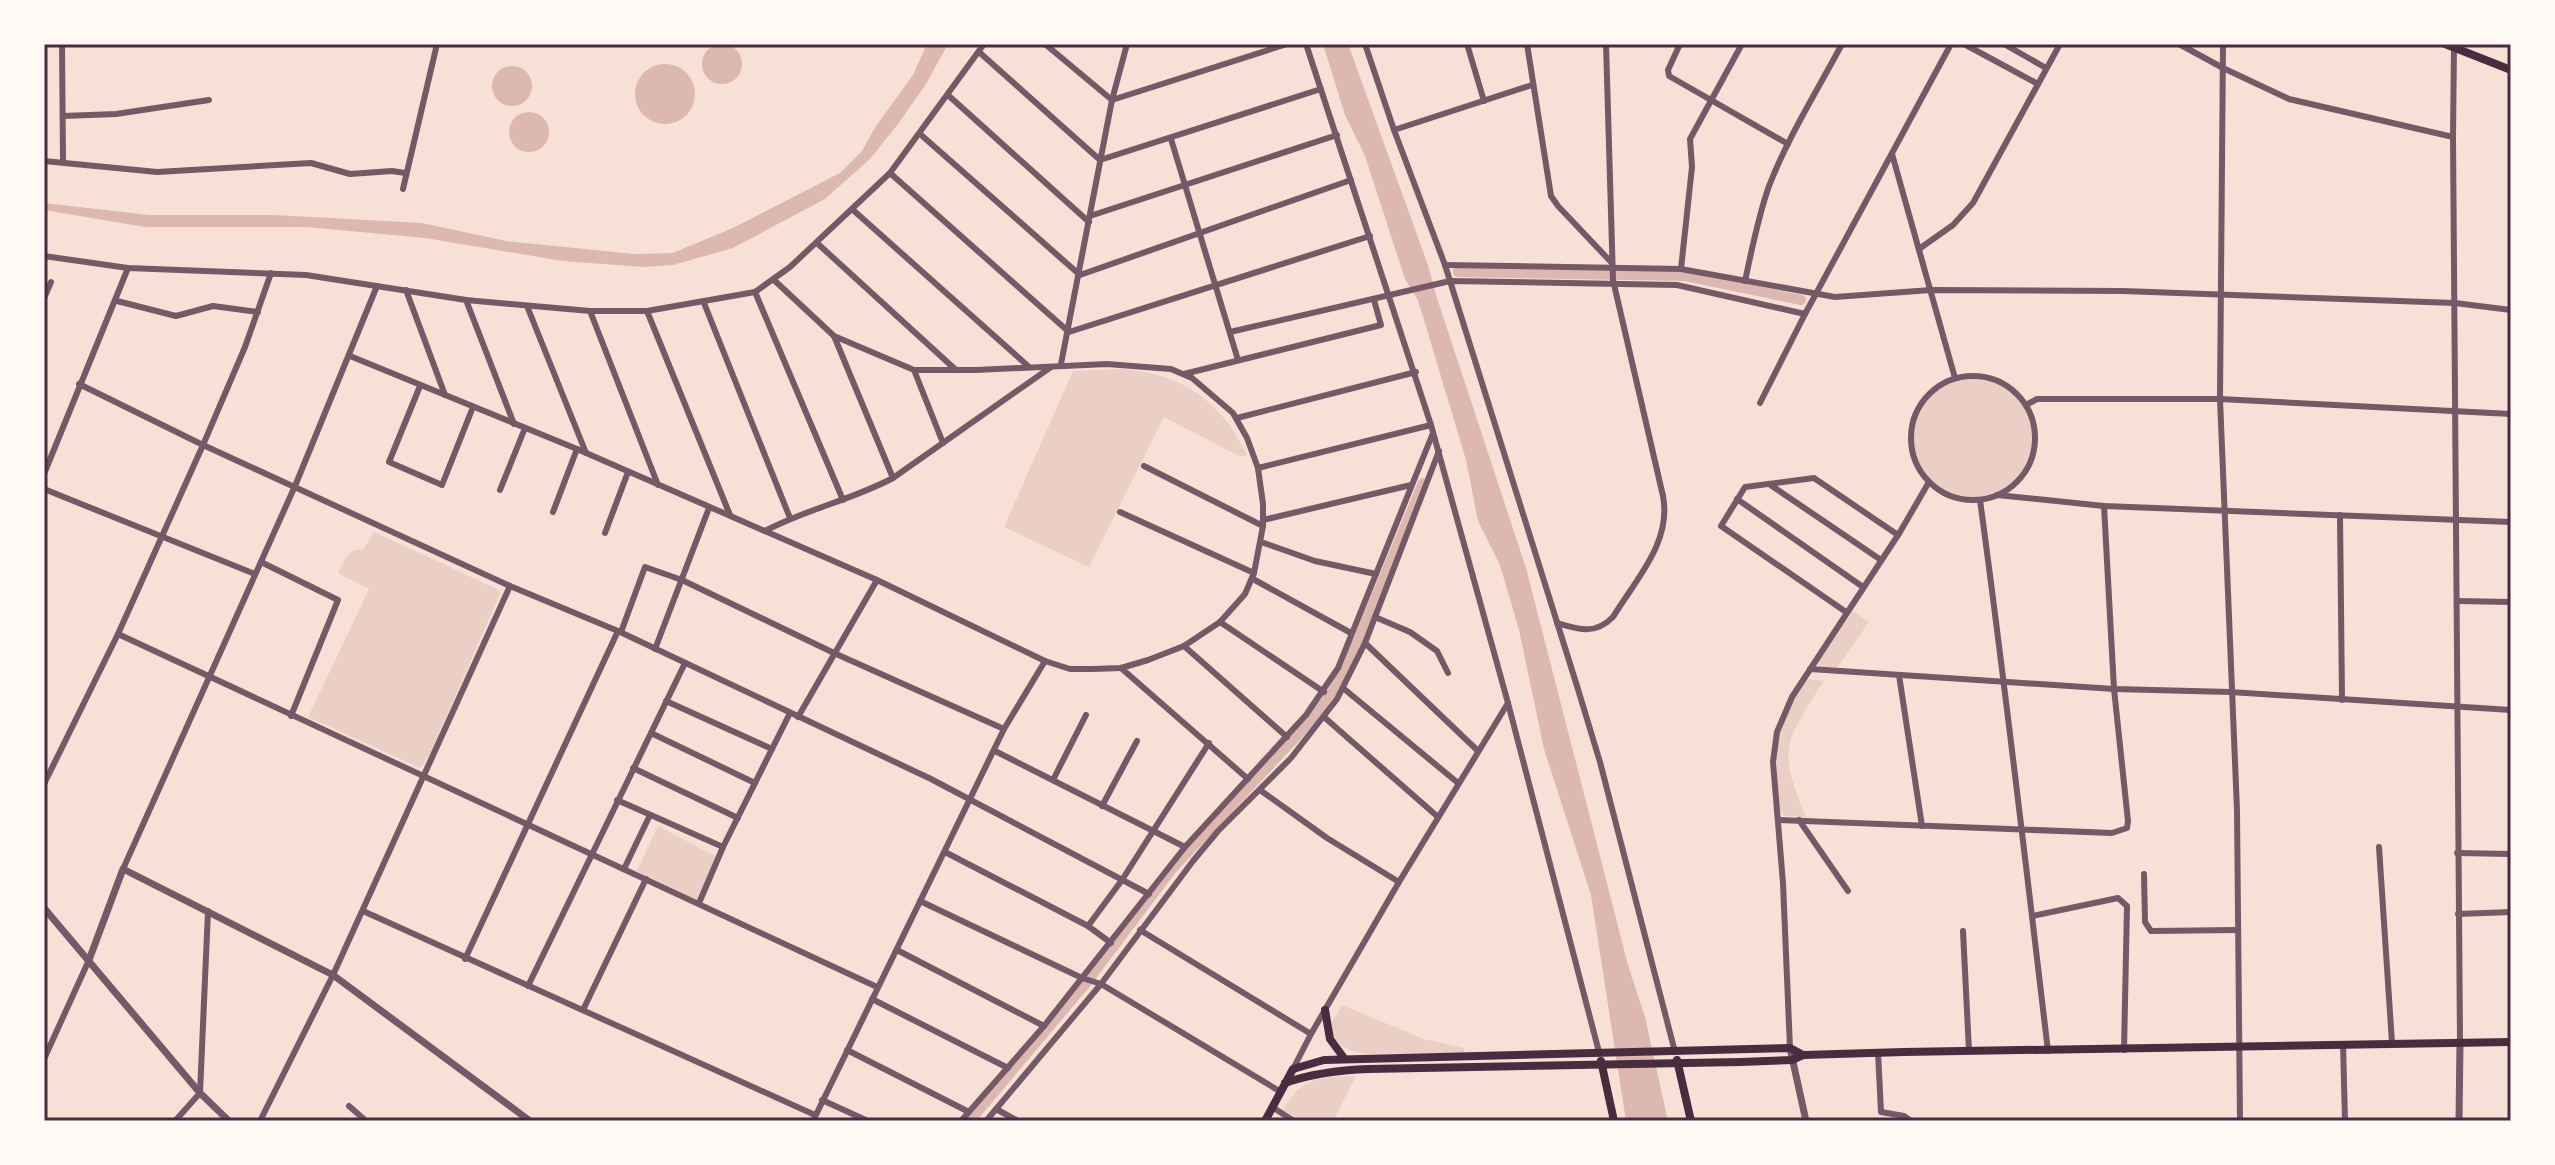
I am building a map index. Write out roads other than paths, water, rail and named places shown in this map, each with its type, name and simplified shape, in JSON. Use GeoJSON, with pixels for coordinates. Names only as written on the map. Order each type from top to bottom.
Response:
{"type":"FeatureCollection","features":[{"type":"Feature","properties":{"kind":"main road"},"geometry":{"type":"LineString","coordinates":[[2451,45],[2511,70]]}},
{"type":"Feature","properties":{"kind":"main road"},"geometry":{"type":"LineString","coordinates":[[1325,1010],[1330,1039],[1344,1058]]}},
{"type":"Feature","properties":{"kind":"main road"},"geometry":{"type":"LineString","coordinates":[[1283,1088],[1308,1075],[1329,1071],[1792,1060],[1803,1055],[1878,1052],[2511,1042]]}},
{"type":"Feature","properties":{"kind":"main road"},"geometry":{"type":"LineString","coordinates":[[1265,1121],[1293,1069],[1313,1062],[1344,1058],[1790,1048],[1803,1055]]}},
{"type":"Feature","properties":{"kind":"main road"},"geometry":{"type":"LineString","coordinates":[[1604,1052],[1614,1121]]}},
{"type":"Feature","properties":{"kind":"main road"},"geometry":{"type":"LineString","coordinates":[[1675,1052],[1691,1121]]}},
{"type":"Feature","properties":{"kind":"street"},"geometry":{"type":"LineString","coordinates":[[62,44],[63,161]]}},
{"type":"Feature","properties":{"kind":"street"},"geometry":{"type":"LineString","coordinates":[[403,189],[437,44]]}},
{"type":"Feature","properties":{"kind":"street"},"geometry":{"type":"LineString","coordinates":[[44,256],[128,268],[306,275],[466,300],[590,311],[647,311],[755,292],[817,243],[890,173],[984,44]]}},
{"type":"Feature","properties":{"kind":"street"},"geometry":{"type":"LineString","coordinates":[[1045,44],[1112,100]]}},
{"type":"Feature","properties":{"kind":"street"},"geometry":{"type":"LineString","coordinates":[[765,531],[790,518],[843,500],[893,478],[1057,364],[1069,332],[1112,100],[1127,44]]}},
{"type":"Feature","properties":{"kind":"street"},"geometry":{"type":"LineString","coordinates":[[1112,100],[1287,44]]}},
{"type":"Feature","properties":{"kind":"street"},"geometry":{"type":"LineString","coordinates":[[1306,44],[1416,372],[1604,1052]]}},
{"type":"Feature","properties":{"kind":"street"},"geometry":{"type":"LineString","coordinates":[[1365,44],[1445,265],[1600,762],[1675,1052]]}},
{"type":"Feature","properties":{"kind":"street"},"geometry":{"type":"LineString","coordinates":[[1467,44],[1484,101]]}},
{"type":"Feature","properties":{"kind":"street"},"geometry":{"type":"LineString","coordinates":[[1527,44],[1551,196],[1611,266]]}},
{"type":"Feature","properties":{"kind":"street"},"geometry":{"type":"LineString","coordinates":[[1557,623],[1582,631],[1596,630],[1613,617],[1656,548],[1664,528],[1666,511],[1613,282],[1606,44]]}},
{"type":"Feature","properties":{"kind":"street"},"geometry":{"type":"LineString","coordinates":[[1680,44],[1668,70],[1669,76],[1788,144]]}},
{"type":"Feature","properties":{"kind":"street"},"geometry":{"type":"LineString","coordinates":[[1681,269],[1692,167],[1690,139],[1742,44]]}},
{"type":"Feature","properties":{"kind":"street"},"geometry":{"type":"LineString","coordinates":[[1745,281],[1763,204],[1788,144],[1842,44]]}},
{"type":"Feature","properties":{"kind":"street"},"geometry":{"type":"LineString","coordinates":[[1760,403],[1951,44]]}},
{"type":"Feature","properties":{"kind":"street"},"geometry":{"type":"LineString","coordinates":[[1964,44],[2038,84]]}},
{"type":"Feature","properties":{"kind":"street"},"geometry":{"type":"LineString","coordinates":[[2004,44],[2046,68]]}},
{"type":"Feature","properties":{"kind":"street"},"geometry":{"type":"LineString","coordinates":[[1919,249],[1953,225],[1973,203],[2060,44]]}},
{"type":"Feature","properties":{"kind":"street"},"geometry":{"type":"LineString","coordinates":[[2179,44],[2289,99],[2453,137]]}},
{"type":"Feature","properties":{"kind":"street"},"geometry":{"type":"LineString","coordinates":[[2223,44],[2220,399],[2237,810],[2240,1121]]}},
{"type":"Feature","properties":{"kind":"street"},"geometry":{"type":"LineString","coordinates":[[2451,45],[2458,601],[2459,1121]]}},
{"type":"Feature","properties":{"kind":"street"},"geometry":{"type":"LineString","coordinates":[[979,52],[1100,160]]}},
{"type":"Feature","properties":{"kind":"street"},"geometry":{"type":"LineString","coordinates":[[1394,130],[1532,85]]}},
{"type":"Feature","properties":{"kind":"street"},"geometry":{"type":"LineString","coordinates":[[1100,160],[1321,89]]}},
{"type":"Feature","properties":{"kind":"street"},"geometry":{"type":"LineString","coordinates":[[949,96],[1089,219]]}},
{"type":"Feature","properties":{"kind":"street"},"geometry":{"type":"LineString","coordinates":[[63,116],[116,114],[209,100]]}},
{"type":"Feature","properties":{"kind":"street"},"geometry":{"type":"LineString","coordinates":[[920,134],[1080,275]]}},
{"type":"Feature","properties":{"kind":"street"},"geometry":{"type":"LineString","coordinates":[[1089,219],[1337,135]]}},
{"type":"Feature","properties":{"kind":"street"},"geometry":{"type":"LineString","coordinates":[[1171,139],[1238,360]]}},
{"type":"Feature","properties":{"kind":"street"},"geometry":{"type":"LineString","coordinates":[[1892,154],[1955,378]]}},
{"type":"Feature","properties":{"kind":"street"},"geometry":{"type":"LineString","coordinates":[[44,161],[157,172],[311,163],[350,174],[405,173]]}},
{"type":"Feature","properties":{"kind":"street"},"geometry":{"type":"LineString","coordinates":[[890,173],[1069,332]]}},
{"type":"Feature","properties":{"kind":"street"},"geometry":{"type":"LineString","coordinates":[[1080,275],[1351,180]]}},
{"type":"Feature","properties":{"kind":"street"},"geometry":{"type":"LineString","coordinates":[[853,210],[1028,366]]}},
{"type":"Feature","properties":{"kind":"street"},"geometry":{"type":"LineString","coordinates":[[1069,332],[1370,236]]}},
{"type":"Feature","properties":{"kind":"street"},"geometry":{"type":"LineString","coordinates":[[817,243],[956,370]]}},
{"type":"Feature","properties":{"kind":"street"},"geometry":{"type":"LineString","coordinates":[[1445,265],[1681,269],[1815,295],[1865,296],[1931,290],[2123,291],[2455,303],[2511,310]]}},
{"type":"Feature","properties":{"kind":"street"},"geometry":{"type":"LineString","coordinates":[[44,474],[128,268]]}},
{"type":"Feature","properties":{"kind":"street"},"geometry":{"type":"LineString","coordinates":[[44,784],[118,634],[203,445],[271,273]]}},
{"type":"Feature","properties":{"kind":"street"},"geometry":{"type":"LineString","coordinates":[[350,356],[577,449],[877,580],[1045,661],[1070,669],[1121,668],[1184,646],[1220,622],[1245,594],[1254,576],[1263,523],[1258,468],[1237,418],[1209,391],[1184,374],[1171,369],[1138,366],[1057,364],[914,370],[834,336],[774,280]]}},
{"type":"Feature","properties":{"kind":"street"},"geometry":{"type":"LineString","coordinates":[[1230,332],[1450,281],[1657,284],[1694,288],[1805,314]]}},
{"type":"Feature","properties":{"kind":"street"},"geometry":{"type":"LineString","coordinates":[[44,298],[51,282]]}},
{"type":"Feature","properties":{"kind":"street"},"geometry":{"type":"LineString","coordinates":[[44,1059],[89,960],[123,869],[295,486],[377,286]]}},
{"type":"Feature","properties":{"kind":"street"},"geometry":{"type":"LineString","coordinates":[[406,290],[445,395]]}},
{"type":"Feature","properties":{"kind":"street"},"geometry":{"type":"LineString","coordinates":[[755,292],[843,500]]}},
{"type":"Feature","properties":{"kind":"street"},"geometry":{"type":"LineString","coordinates":[[466,300],[515,425]]}},
{"type":"Feature","properties":{"kind":"street"},"geometry":{"type":"LineString","coordinates":[[1184,374],[1381,325],[1374,300]]}},
{"type":"Feature","properties":{"kind":"street"},"geometry":{"type":"LineString","coordinates":[[117,301],[176,316],[213,306],[258,312]]}},
{"type":"Feature","properties":{"kind":"street"},"geometry":{"type":"LineString","coordinates":[[704,303],[790,518]]}},
{"type":"Feature","properties":{"kind":"street"},"geometry":{"type":"LineString","coordinates":[[527,306],[586,453]]}},
{"type":"Feature","properties":{"kind":"street"},"geometry":{"type":"LineString","coordinates":[[590,311],[658,485]]}},
{"type":"Feature","properties":{"kind":"street"},"geometry":{"type":"LineString","coordinates":[[647,311],[731,517]]}},
{"type":"Feature","properties":{"kind":"street"},"geometry":{"type":"LineString","coordinates":[[834,336],[893,478]]}},
{"type":"Feature","properties":{"kind":"street"},"geometry":{"type":"LineString","coordinates":[[914,370],[943,443]]}},
{"type":"Feature","properties":{"kind":"street"},"geometry":{"type":"LineString","coordinates":[[1237,418],[1416,372]]}},
{"type":"Feature","properties":{"kind":"street"},"geometry":{"type":"LineString","coordinates":[[1974,375],[1994,379],[2013,390],[2026,405],[2035,436],[2030,463],[2007,490],[1980,500],[1958,499],[1929,482],[1914,457],[1911,438],[1914,417],[1924,400],[1939,386],[1955,378],[1974,375]]}},
{"type":"Feature","properties":{"kind":"street"},"geometry":{"type":"LineString","coordinates":[[79,384],[203,445],[510,586],[619,632],[931,779],[1149,894]]}},
{"type":"Feature","properties":{"kind":"street"},"geometry":{"type":"LineString","coordinates":[[420,386],[389,462],[442,485],[473,407]]}},
{"type":"Feature","properties":{"kind":"street"},"geometry":{"type":"LineString","coordinates":[[2026,405],[2037,399],[2220,399],[2511,414]]}},
{"type":"Feature","properties":{"kind":"street"},"geometry":{"type":"LineString","coordinates":[[500,490],[525,428]]}},
{"type":"Feature","properties":{"kind":"street"},"geometry":{"type":"LineString","coordinates":[[1258,468],[1432,429]]}},
{"type":"Feature","properties":{"kind":"street"},"geometry":{"type":"LineString","coordinates":[[961,1121],[1084,979],[1185,847],[1287,737],[1324,692],[1338,668],[1432,429]]}},
{"type":"Feature","properties":{"kind":"street"},"geometry":{"type":"LineString","coordinates":[[553,512],[577,449]]}},
{"type":"Feature","properties":{"kind":"street"},"geometry":{"type":"LineString","coordinates":[[986,1121],[1218,831],[1291,758],[1324,717],[1343,688],[1365,643],[1439,451]]}},
{"type":"Feature","properties":{"kind":"street"},"geometry":{"type":"LineString","coordinates":[[1144,466],[1263,523],[1411,485]]}},
{"type":"Feature","properties":{"kind":"street"},"geometry":{"type":"LineString","coordinates":[[605,533],[628,472]]}},
{"type":"Feature","properties":{"kind":"street"},"geometry":{"type":"LineString","coordinates":[[1846,612],[1721,526],[1745,487],[1814,478],[1898,535]]}},
{"type":"Feature","properties":{"kind":"street"},"geometry":{"type":"LineString","coordinates":[[1806,1121],[1790,1048],[1779,820],[1773,762],[1775,744],[1784,713],[1929,482]]}},
{"type":"Feature","properties":{"kind":"street"},"geometry":{"type":"LineString","coordinates":[[1769,484],[1881,560]]}},
{"type":"Feature","properties":{"kind":"street"},"geometry":{"type":"LineString","coordinates":[[44,489],[255,574]]}},
{"type":"Feature","properties":{"kind":"street"},"geometry":{"type":"LineString","coordinates":[[1997,495],[2104,506],[2511,522]]}},
{"type":"Feature","properties":{"kind":"street"},"geometry":{"type":"LineString","coordinates":[[1737,499],[1863,587]]}},
{"type":"Feature","properties":{"kind":"street"},"geometry":{"type":"LineString","coordinates":[[1980,500],[2005,682],[2048,1051]]}},
{"type":"Feature","properties":{"kind":"street"},"geometry":{"type":"LineString","coordinates":[[1779,820],[2020,830],[2122,832],[2127,828],[2114,689],[2104,506]]}},
{"type":"Feature","properties":{"kind":"street"},"geometry":{"type":"LineString","coordinates":[[655,649],[709,508]]}},
{"type":"Feature","properties":{"kind":"street"},"geometry":{"type":"LineString","coordinates":[[1120,512],[1254,576],[1351,633]]}},
{"type":"Feature","properties":{"kind":"street"},"geometry":{"type":"LineString","coordinates":[[2340,515],[2342,700]]}},
{"type":"Feature","properties":{"kind":"street"},"geometry":{"type":"LineString","coordinates":[[1261,542],[1315,561],[1376,574]]}},
{"type":"Feature","properties":{"kind":"street"},"geometry":{"type":"LineString","coordinates":[[261,562],[338,600],[291,716]]}},
{"type":"Feature","properties":{"kind":"street"},"geometry":{"type":"LineString","coordinates":[[465,959],[525,825],[619,632],[645,567],[682,580],[834,653],[1004,729]]}},
{"type":"Feature","properties":{"kind":"street"},"geometry":{"type":"LineString","coordinates":[[798,717],[877,580]]}},
{"type":"Feature","properties":{"kind":"street"},"geometry":{"type":"LineString","coordinates":[[260,1121],[363,911],[510,586]]}},
{"type":"Feature","properties":{"kind":"street"},"geometry":{"type":"LineString","coordinates":[[2458,601],[2511,602]]}},
{"type":"Feature","properties":{"kind":"street"},"geometry":{"type":"LineString","coordinates":[[1375,617],[1410,632],[1437,651],[1448,673]]}},
{"type":"Feature","properties":{"kind":"street"},"geometry":{"type":"LineString","coordinates":[[1220,622],[1324,692]]}},
{"type":"Feature","properties":{"kind":"street"},"geometry":{"type":"LineString","coordinates":[[118,634],[877,987]]}},
{"type":"Feature","properties":{"kind":"street"},"geometry":{"type":"LineString","coordinates":[[1365,643],[1477,750]]}},
{"type":"Feature","properties":{"kind":"street"},"geometry":{"type":"LineString","coordinates":[[1184,646],[1287,737]]}},
{"type":"Feature","properties":{"kind":"street"},"geometry":{"type":"LineString","coordinates":[[363,911],[814,1118],[1004,729],[1045,661]]}},
{"type":"Feature","properties":{"kind":"street"},"geometry":{"type":"LineString","coordinates":[[528,986],[685,663]]}},
{"type":"Feature","properties":{"kind":"street"},"geometry":{"type":"LineString","coordinates":[[1121,668],[1248,779]]}},
{"type":"Feature","properties":{"kind":"street"},"geometry":{"type":"LineString","coordinates":[[1810,669],[2511,710]]}},
{"type":"Feature","properties":{"kind":"street"},"geometry":{"type":"LineString","coordinates":[[1899,675],[1922,826]]}},
{"type":"Feature","properties":{"kind":"street"},"geometry":{"type":"LineString","coordinates":[[1343,688],[1458,783]]}},
{"type":"Feature","properties":{"kind":"street"},"geometry":{"type":"LineString","coordinates":[[666,701],[772,749]]}},
{"type":"Feature","properties":{"kind":"street"},"geometry":{"type":"LineString","coordinates":[[1293,1069],[1399,882],[1508,703]]}},
{"type":"Feature","properties":{"kind":"street"},"geometry":{"type":"LineString","coordinates":[[699,903],[723,847],[790,713]]}},
{"type":"Feature","properties":{"kind":"street"},"geometry":{"type":"LineString","coordinates":[[1053,780],[1086,715]]}},
{"type":"Feature","properties":{"kind":"street"},"geometry":{"type":"LineString","coordinates":[[1324,717],[1438,817]]}},
{"type":"Feature","properties":{"kind":"street"},"geometry":{"type":"LineString","coordinates":[[651,733],[755,783]]}},
{"type":"Feature","properties":{"kind":"street"},"geometry":{"type":"LineString","coordinates":[[1102,806],[1137,741]]}},
{"type":"Feature","properties":{"kind":"street"},"geometry":{"type":"LineString","coordinates":[[1088,926],[1122,880],[1209,743]]}},
{"type":"Feature","properties":{"kind":"street"},"geometry":{"type":"LineString","coordinates":[[995,751],[1185,847]]}},
{"type":"Feature","properties":{"kind":"street"},"geometry":{"type":"LineString","coordinates":[[633,768],[738,818]]}},
{"type":"Feature","properties":{"kind":"street"},"geometry":{"type":"LineString","coordinates":[[1260,790],[1327,838],[1399,882]]}},
{"type":"Feature","properties":{"kind":"street"},"geometry":{"type":"LineString","coordinates":[[617,800],[723,847]]}},
{"type":"Feature","properties":{"kind":"street"},"geometry":{"type":"LineString","coordinates":[[624,869],[650,815]]}},
{"type":"Feature","properties":{"kind":"street"},"geometry":{"type":"LineString","coordinates":[[1799,820],[1848,891]]}},
{"type":"Feature","properties":{"kind":"street"},"geometry":{"type":"LineString","coordinates":[[2379,847],[2392,1043]]}},
{"type":"Feature","properties":{"kind":"street"},"geometry":{"type":"LineString","coordinates":[[945,852],[1088,926],[1111,943]]}},
{"type":"Feature","properties":{"kind":"street"},"geometry":{"type":"LineString","coordinates":[[2457,853],[2511,854]]}},
{"type":"Feature","properties":{"kind":"street"},"geometry":{"type":"LineString","coordinates":[[123,869],[333,975],[530,1121]]}},
{"type":"Feature","properties":{"kind":"street"},"geometry":{"type":"LineString","coordinates":[[2144,874],[2145,922],[2151,931],[2237,930]]}},
{"type":"Feature","properties":{"kind":"street"},"geometry":{"type":"LineString","coordinates":[[583,1010],[646,879]]}},
{"type":"Feature","properties":{"kind":"street"},"geometry":{"type":"LineString","coordinates":[[2032,916],[2118,898],[2125,902],[2124,1050]]}},
{"type":"Feature","properties":{"kind":"street"},"geometry":{"type":"LineString","coordinates":[[920,901],[1098,983],[1283,1088]]}},
{"type":"Feature","properties":{"kind":"street"},"geometry":{"type":"LineString","coordinates":[[44,908],[200,1093],[229,1121]]}},
{"type":"Feature","properties":{"kind":"street"},"geometry":{"type":"LineString","coordinates":[[175,1121],[200,1093],[208,911]]}},
{"type":"Feature","properties":{"kind":"street"},"geometry":{"type":"LineString","coordinates":[[2458,914],[2511,912]]}},
{"type":"Feature","properties":{"kind":"street"},"geometry":{"type":"LineString","coordinates":[[1140,930],[1311,1034]]}},
{"type":"Feature","properties":{"kind":"street"},"geometry":{"type":"LineString","coordinates":[[1963,931],[1969,1051]]}},
{"type":"Feature","properties":{"kind":"street"},"geometry":{"type":"LineString","coordinates":[[897,950],[1044,1026]]}},
{"type":"Feature","properties":{"kind":"street"},"geometry":{"type":"LineString","coordinates":[[872,999],[1008,1068]]}},
{"type":"Feature","properties":{"kind":"street"},"geometry":{"type":"LineString","coordinates":[[2343,1044],[2345,1121]]}},
{"type":"Feature","properties":{"kind":"street"},"geometry":{"type":"LineString","coordinates":[[847,1050],[969,1112]]}},
{"type":"Feature","properties":{"kind":"street"},"geometry":{"type":"LineString","coordinates":[[1878,1052],[1881,1112],[1904,1116],[1911,1121]]}},
{"type":"Feature","properties":{"kind":"street"},"geometry":{"type":"LineString","coordinates":[[822,1100],[868,1121]]}},
{"type":"Feature","properties":{"kind":"street"},"geometry":{"type":"LineString","coordinates":[[349,1106],[366,1121]]}},
{"type":"Feature","properties":{"kind":"street"},"geometry":{"type":"LineString","coordinates":[[1272,1107],[1294,1121]]}},
{"type":"Feature","properties":{"kind":"street"},"geometry":{"type":"LineString","coordinates":[[996,1109],[1018,1121]]}},
{"type":"Feature","properties":{"kind":"waterway"},"geometry":{"type":"LineString","coordinates":[[1458,272],[1685,276],[1801,300]]}},
{"type":"Feature","properties":{"kind":"waterway"},"geometry":{"type":"LineString","coordinates":[[970,1121],[1087,982],[1172,869],[1310,722],[1335,688],[1423,483]]}}]}
